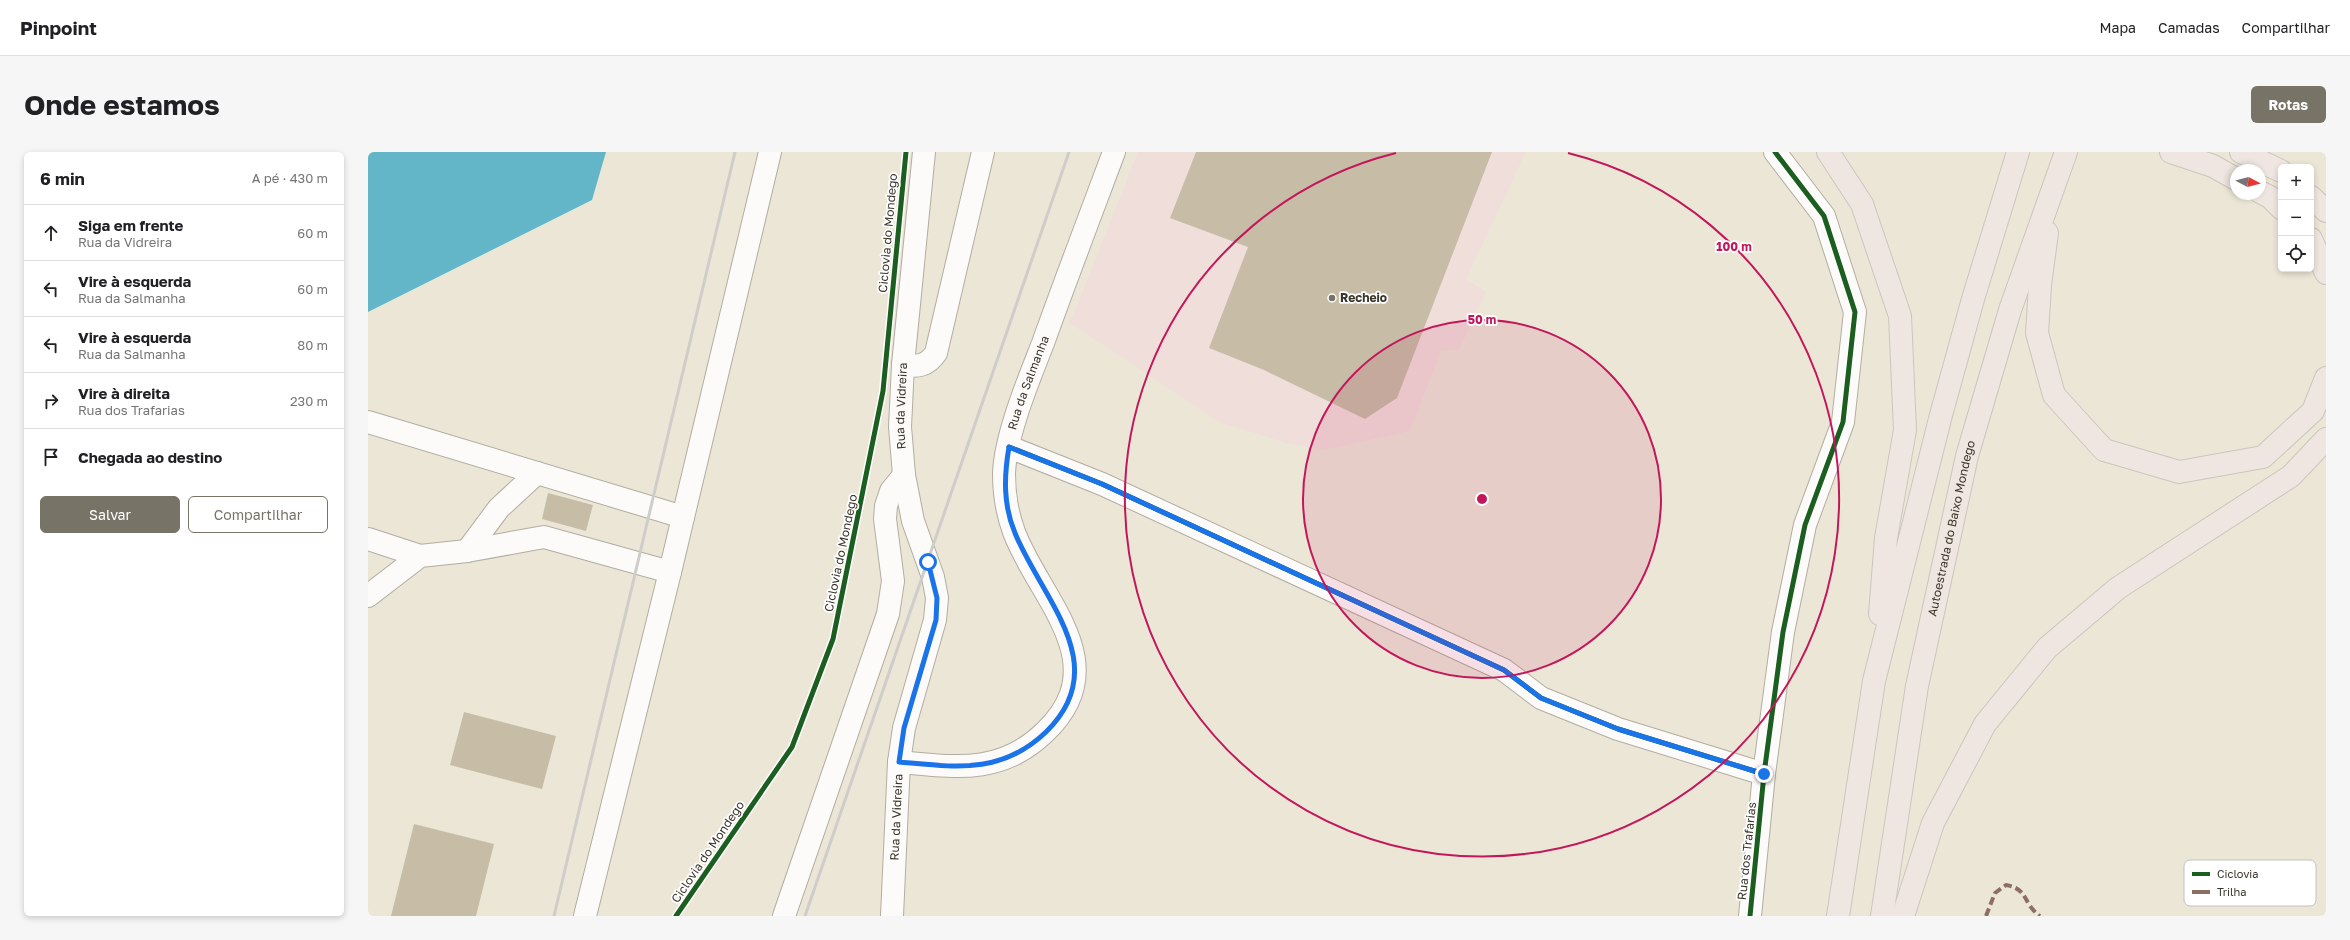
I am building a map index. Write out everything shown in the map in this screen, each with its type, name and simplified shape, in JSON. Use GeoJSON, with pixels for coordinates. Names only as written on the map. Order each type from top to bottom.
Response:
{"type":"FeatureCollection","features":[{"type":"Feature","properties":{"kind":"highway"},"geometry":{"type":"LineString","coordinates":[[1828,152],[1862,204],[1900,316],[1905,430],[1886,538],[1874,681],[1838,916]]}},
{"type":"Feature","properties":{"kind":"highway"},"geometry":{"type":"LineString","coordinates":[[1874,681],[1943,408],[2008,181],[2018,152]]}},
{"type":"Feature","properties":{"kind":"highway","name":"Autoestrada do Baixo Mondego"},"geometry":{"type":"LineString","coordinates":[[1882,916],[1917,686],[1966,456],[2010,310],[2066,152]]}},
{"type":"Feature","properties":{"kind":"highway"},"geometry":{"type":"LineString","coordinates":[[2171,152],[2213,166],[2230,176]]}},
{"type":"Feature","properties":{"kind":"highway"},"geometry":{"type":"LineString","coordinates":[[2241,152],[2278,170]]}},
{"type":"Feature","properties":{"kind":"highway"},"geometry":{"type":"LineString","coordinates":[[2053,190],[2040,285],[2037,333],[2054,395],[2104,450],[2178,472],[2263,457],[2313,411],[2326,378]]}},
{"type":"Feature","properties":{"kind":"highway"},"geometry":{"type":"LineString","coordinates":[[2266,197],[2278,206]]}},
{"type":"Feature","properties":{"kind":"highway"},"geometry":{"type":"LineString","coordinates":[[2314,200],[2326,211]]}},
{"type":"Feature","properties":{"kind":"highway"},"geometry":{"type":"LineString","coordinates":[[2314,246],[2326,273]]}},
{"type":"Feature","properties":{"kind":"highway"},"geometry":{"type":"LineString","coordinates":[[1903,916],[1933,822],[1985,724],[2047,648],[2118,588],[2291,476],[2326,439]]}},
{"type":"Feature","properties":{"kind":"street"},"geometry":{"type":"LineString","coordinates":[[585,916],[670,572],[770,152]]}},
{"type":"Feature","properties":{"kind":"street","name":"Rua da Vidreira"},"geometry":{"type":"LineString","coordinates":[[892,916],[899,762],[904,728],[936,620],[937,598],[933,577],[913,521],[904,475],[900,427],[903,365],[924,152]]}},
{"type":"Feature","properties":{"kind":"street"},"geometry":{"type":"LineString","coordinates":[[903,365],[919,367],[930,362],[936,353],[983,152]]}},
{"type":"Feature","properties":{"kind":"street","name":"Rua da Salmanha"},"geometry":{"type":"LineString","coordinates":[[899,762],[958,768],[988,764],[1014,756],[1036,741],[1056,722],[1069,700],[1074,674],[1073,651],[1066,628],[1025,556],[1014,532],[1006,504],[1004,473],[1009,447],[1024,394],[1114,152]]}},
{"type":"Feature","properties":{"kind":"street","name":"Rua dos Trafarias"},"geometry":{"type":"LineString","coordinates":[[1750,916],[1764,774],[1783,632],[1805,525],[1843,422],[1855,312],[1824,216],[1775,152]]}},
{"type":"Feature","properties":{"kind":"street"},"geometry":{"type":"LineString","coordinates":[[368,422],[683,518]]}},
{"type":"Feature","properties":{"kind":"street"},"geometry":{"type":"LineString","coordinates":[[1009,447],[1102,484],[1504,670],[1541,698],[1618,729],[1764,774]]}},
{"type":"Feature","properties":{"kind":"street"},"geometry":{"type":"LineString","coordinates":[[467,551],[499,508],[537,474]]}},
{"type":"Feature","properties":{"kind":"street"},"geometry":{"type":"LineString","coordinates":[[784,916],[888,614],[893,581],[885,519],[886,506],[891,491],[904,475]]}},
{"type":"Feature","properties":{"kind":"street"},"geometry":{"type":"LineString","coordinates":[[368,539],[420,556],[467,551],[544,537],[670,572]]}},
{"type":"Feature","properties":{"kind":"street"},"geometry":{"type":"LineString","coordinates":[[368,596],[420,556]]}},
{"type":"Feature","properties":{"kind":"shaded area"},"geometry":{"type":"Polygon","coordinates":[[[1138,152],[1526,152],[1466,279],[1486,292],[1459,350],[1441,350],[1410,431],[1324,450],[1287,443],[1219,422],[1070,323],[1138,152]]]}},
{"type":"Feature","properties":{"kind":"water"},"geometry":{"type":"Polygon","coordinates":[[[368,152],[606,152],[592,200],[368,312],[368,152]]]}},
{"type":"Feature","properties":{"kind":"building","name":"Recheio"},"geometry":{"type":"Polygon","coordinates":[[[1196,152],[1492,152],[1397,398],[1365,419],[1264,370],[1209,348],[1248,247],[1170,218],[1196,152]]]}},
{"type":"Feature","properties":{"kind":"building"},"geometry":{"type":"Polygon","coordinates":[[[548,493],[593,505],[586,531],[542,519],[548,493]]]}},
{"type":"Feature","properties":{"kind":"building"},"geometry":{"type":"Polygon","coordinates":[[[464,712],[556,736],[542,789],[450,765],[464,712]]]}},
{"type":"Feature","properties":{"kind":"building"},"geometry":{"type":"Polygon","coordinates":[[[414,824],[494,844],[476,916],[391,916],[414,824]]]}},
{"type":"Feature","properties":{"kind":"railway"},"geometry":{"type":"LineString","coordinates":[[554,916],[735,152]]}},
{"type":"Feature","properties":{"kind":"railway"},"geometry":{"type":"LineString","coordinates":[[805,916],[1069,152]]}},
{"type":"Feature","properties":{"kind":"marked path"},"geometry":{"type":"LineString","coordinates":[[1986,916],[1995,893],[2006,885],[2013,887],[2022,893],[2030,906],[2040,916]]}},
{"type":"Feature","properties":{"kind":"cycle path","name":"Ciclovia do Mondego"},"geometry":{"type":"LineString","coordinates":[[676,916],[792,747],[833,639],[883,391],[906,152]]}},
{"type":"Feature","properties":{"kind":"cycle path"},"geometry":{"type":"LineString","coordinates":[[1750,916],[1764,774],[1783,632],[1805,525],[1843,422],[1855,312],[1824,216],[1775,152]]}},
{"type":"Feature","properties":{"kind":"cycle path"},"geometry":{"type":"LineString","coordinates":[[1009,447],[1102,484],[1504,670],[1541,698],[1618,729],[1764,774]]}},
{"type":"Feature","properties":{"kind":"place","name":"Recheio"},"geometry":{"type":"Point","coordinates":[1332,298]}},
{"type":"Feature","properties":{"kind":"route"},"geometry":{"type":"LineString","coordinates":[[928,562],[933,577],[937,598],[936,620],[904,728],[899,762],[958,768],[988,764],[1014,756],[1036,741],[1056,722],[1069,700],[1074,674],[1073,651],[1066,628],[1025,556],[1014,532],[1006,504],[1004,473],[1009,447],[1102,484],[1504,670],[1541,698],[1618,729],[1764,774]]}}]}
